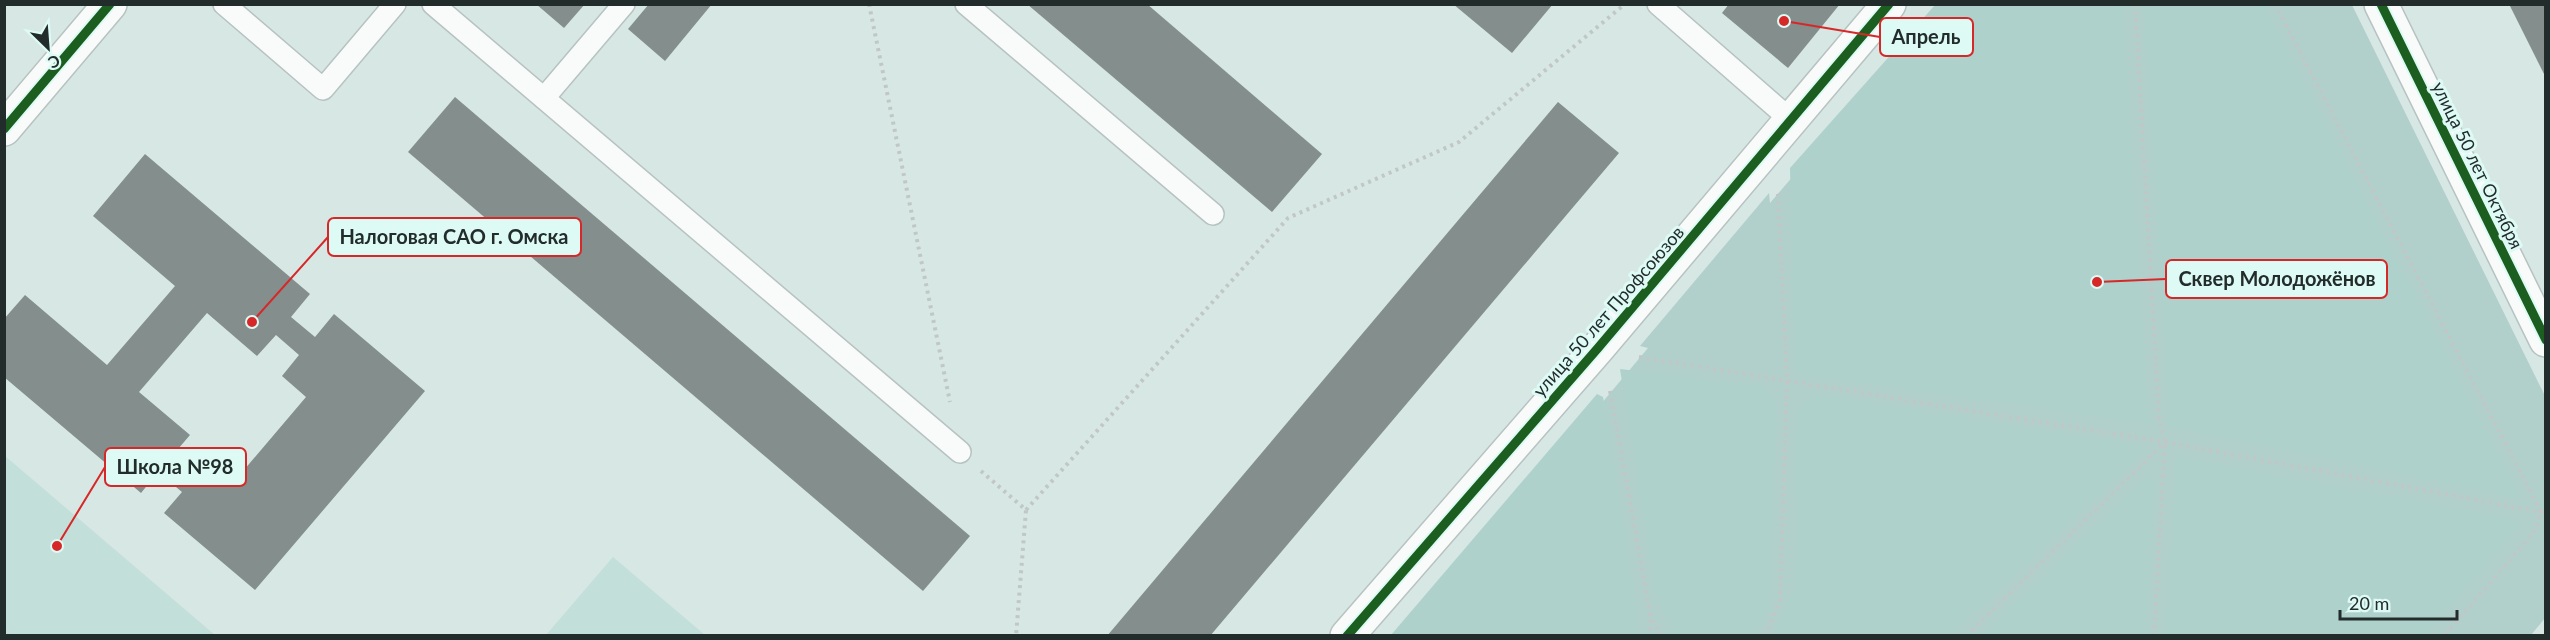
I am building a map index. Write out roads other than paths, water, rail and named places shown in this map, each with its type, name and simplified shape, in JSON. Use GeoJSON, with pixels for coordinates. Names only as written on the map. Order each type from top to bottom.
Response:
{"type":"FeatureCollection","features":[{"type":"Feature","properties":{"kind":"street"},"geometry":{"type":"LineString","coordinates":[[4,129],[110,4]]}},
{"type":"Feature","properties":{"kind":"street","name":"улица 50 лет Профсоюзов"},"geometry":{"type":"LineString","coordinates":[[1347,636],[1784,130],[1889,4]]}},
{"type":"Feature","properties":{"kind":"street","name":"улица 50 лет Октября"},"geometry":{"type":"LineString","coordinates":[[2381,4],[2546,340]]}},
{"type":"Feature","properties":{"kind":"lane"},"geometry":{"type":"LineString","coordinates":[[224,4],[323,89],[395,4]]}},
{"type":"Feature","properties":{"kind":"lane"},"geometry":{"type":"LineString","coordinates":[[433,4],[960,453]]}},
{"type":"Feature","properties":{"kind":"lane"},"geometry":{"type":"LineString","coordinates":[[544,99],[624,4]]}},
{"type":"Feature","properties":{"kind":"lane"},"geometry":{"type":"LineString","coordinates":[[966,4],[1213,214]]}},
{"type":"Feature","properties":{"kind":"lane"},"geometry":{"type":"LineString","coordinates":[[1658,4],[1784,130]]}},
{"type":"Feature","properties":{"kind":"place","name":"Апрель"},"geometry":{"type":"Point","coordinates":[1784,21]}},
{"type":"Feature","properties":{"kind":"place","name":"Сквер Молодожёнов"},"geometry":{"type":"Point","coordinates":[2097,282]}},
{"type":"Feature","properties":{"kind":"place","name":"Налоговая САО г. Омска"},"geometry":{"type":"Point","coordinates":[252,322]}},
{"type":"Feature","properties":{"kind":"place","name":"Школа №98"},"geometry":{"type":"Point","coordinates":[57,546]}}]}
